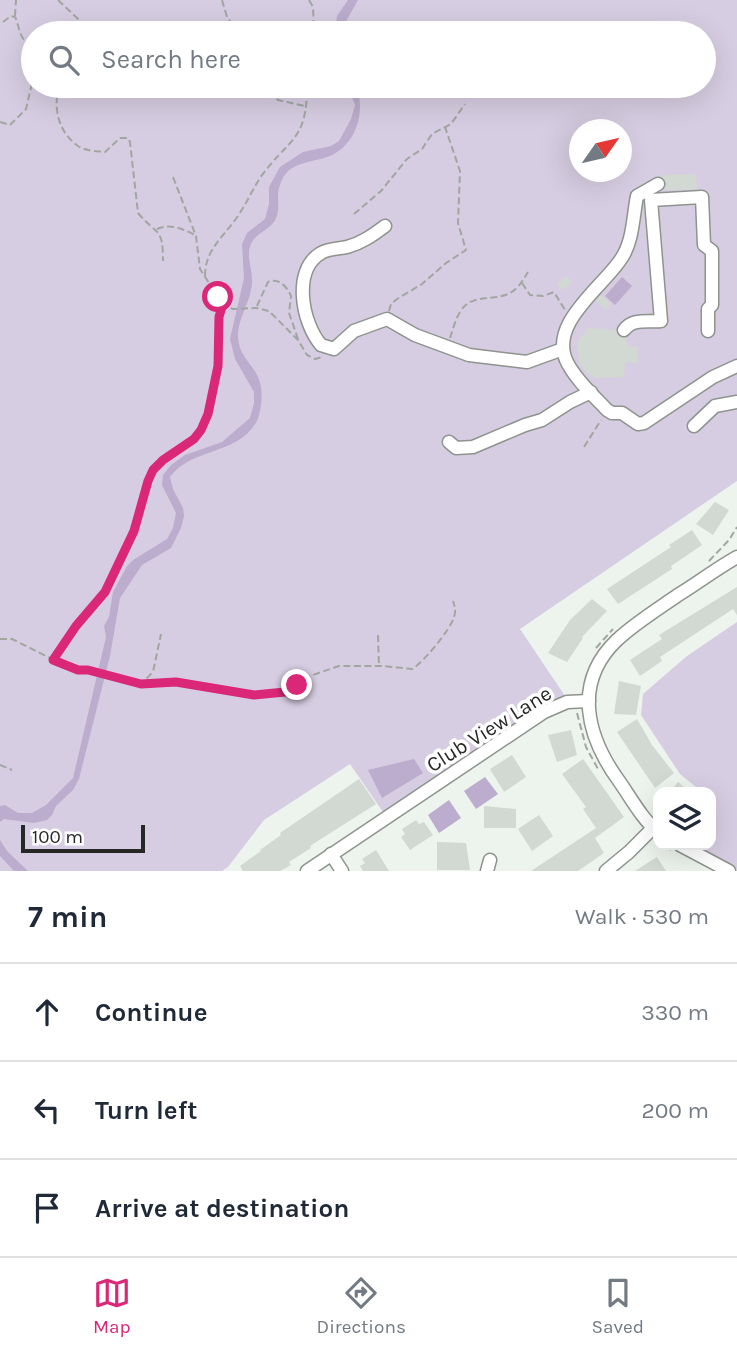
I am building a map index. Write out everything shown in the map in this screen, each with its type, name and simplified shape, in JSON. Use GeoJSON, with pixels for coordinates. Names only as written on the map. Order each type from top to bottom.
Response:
{"type":"FeatureCollection","features":[{"type":"Feature","properties":{"kind":"street"},"geometry":{"type":"LineString","coordinates":[[657,184],[637,196],[629,244],[622,258],[570,318],[563,349],[568,364],[607,410],[622,413],[639,424],[735,365]]}},
{"type":"Feature","properties":{"kind":"street"},"geometry":{"type":"LineString","coordinates":[[624,330],[628,324],[635,321],[661,321],[651,200],[702,197],[704,244],[712,251],[712,305],[708,309],[708,331]]}},
{"type":"Feature","properties":{"kind":"street"},"geometry":{"type":"LineString","coordinates":[[385,226],[361,243],[326,250],[310,263],[303,292],[303,306],[318,341],[331,349],[340,345],[354,331],[387,318],[415,335],[469,355],[527,362],[563,349]]}},
{"type":"Feature","properties":{"kind":"street"},"geometry":{"type":"LineString","coordinates":[[449,442],[456,448],[464,448],[485,442],[542,420],[591,392]]}},
{"type":"Feature","properties":{"kind":"street"},"geometry":{"type":"LineString","coordinates":[[694,426],[715,406],[737,402]]}},
{"type":"Feature","properties":{"kind":"street"},"geometry":{"type":"LineString","coordinates":[[653,826],[601,755],[583,701],[598,667],[618,638],[736,555]]}},
{"type":"Feature","properties":{"kind":"street","name":"Club View Lane"},"geometry":{"type":"LineString","coordinates":[[307,871],[544,712],[566,702],[583,701]]}},
{"type":"Feature","properties":{"kind":"street"},"geometry":{"type":"LineString","coordinates":[[606,871],[653,832]]}},
{"type":"Feature","properties":{"kind":"street"},"geometry":{"type":"LineString","coordinates":[[689,850],[729,871]]}},
{"type":"Feature","properties":{"kind":"street"},"geometry":{"type":"LineString","coordinates":[[331,855],[342,871]]}},
{"type":"Feature","properties":{"kind":"path"},"geometry":{"type":"LineString","coordinates":[[16,0],[15,17],[21,35]]}},
{"type":"Feature","properties":{"kind":"path"},"geometry":{"type":"LineString","coordinates":[[58,0],[80,21]]}},
{"type":"Feature","properties":{"kind":"path"},"geometry":{"type":"LineString","coordinates":[[222,0],[229,21]]}},
{"type":"Feature","properties":{"kind":"path"},"geometry":{"type":"LineString","coordinates":[[309,0],[313,7],[313,21]]}},
{"type":"Feature","properties":{"kind":"path"},"geometry":{"type":"LineString","coordinates":[[3,22],[10,16],[15,17]]}},
{"type":"Feature","properties":{"kind":"path"},"geometry":{"type":"LineString","coordinates":[[0,122],[10,125],[26,109],[28,98]]}},
{"type":"Feature","properties":{"kind":"path"},"geometry":{"type":"LineString","coordinates":[[56,98],[61,124],[78,146],[105,152],[120,138],[128,138],[138,213],[156,229],[162,239],[163,261]]}},
{"type":"Feature","properties":{"kind":"path"},"geometry":{"type":"LineString","coordinates":[[275,98],[305,106]]}},
{"type":"Feature","properties":{"kind":"path"},"geometry":{"type":"LineString","coordinates":[[205,276],[205,264],[211,249],[240,213],[265,171],[299,134],[304,121],[306,98]]}},
{"type":"Feature","properties":{"kind":"path"},"geometry":{"type":"LineString","coordinates":[[354,214],[381,191],[407,159],[422,149],[432,134],[451,124],[465,104]]}},
{"type":"Feature","properties":{"kind":"path"},"geometry":{"type":"LineString","coordinates":[[387,318],[391,304],[467,250],[457,223],[460,171],[445,127]]}},
{"type":"Feature","properties":{"kind":"path"},"geometry":{"type":"LineString","coordinates":[[173,177],[196,236],[198,265],[223,303],[233,309],[254,308],[272,313],[311,358],[324,356],[331,349]]}},
{"type":"Feature","properties":{"kind":"path"},"geometry":{"type":"LineString","coordinates":[[156,229],[167,226],[196,236]]}},
{"type":"Feature","properties":{"kind":"path"},"geometry":{"type":"LineString","coordinates":[[447,346],[465,306],[480,298],[508,295],[528,272]]}},
{"type":"Feature","properties":{"kind":"path"},"geometry":{"type":"LineString","coordinates":[[254,308],[268,282],[280,281],[291,296],[289,313],[298,340]]}},
{"type":"Feature","properties":{"kind":"path"},"geometry":{"type":"LineString","coordinates":[[522,282],[530,295],[543,296],[554,292],[570,318]]}},
{"type":"Feature","properties":{"kind":"path"},"geometry":{"type":"LineString","coordinates":[[53,660],[76,626],[105,592],[134,531],[153,470],[194,439],[201,430],[208,414],[218,366],[219,317],[223,303]]}},
{"type":"Feature","properties":{"kind":"path"},"geometry":{"type":"LineString","coordinates":[[584,447],[607,410]]}},
{"type":"Feature","properties":{"kind":"path"},"geometry":{"type":"LineString","coordinates":[[709,561],[737,527]]}},
{"type":"Feature","properties":{"kind":"path"},"geometry":{"type":"LineString","coordinates":[[0,639],[12,639],[68,667],[141,684],[176,682],[254,695],[268,694],[285,692],[310,676],[339,666],[412,669],[419,666],[454,620],[456,610],[453,601]]}},
{"type":"Feature","properties":{"kind":"path"},"geometry":{"type":"LineString","coordinates":[[592,654],[618,625]]}},
{"type":"Feature","properties":{"kind":"path"},"geometry":{"type":"LineString","coordinates":[[141,684],[153,672],[161,634]]}},
{"type":"Feature","properties":{"kind":"path"},"geometry":{"type":"LineString","coordinates":[[378,635],[379,666]]}},
{"type":"Feature","properties":{"kind":"path"},"geometry":{"type":"LineString","coordinates":[[583,701],[581,732],[590,756],[602,775]]}},
{"type":"Feature","properties":{"kind":"path"},"geometry":{"type":"LineString","coordinates":[[0,765],[12,770]]}},
{"type":"Feature","properties":{"kind":"shaded area"},"geometry":{"type":"Polygon","coordinates":[[[0,0],[737,0],[737,481],[520,629],[565,696],[546,702],[383,812],[350,764],[264,820],[222,871],[0,871],[0,0]]]}},
{"type":"Feature","properties":{"kind":"shaded area"},"geometry":{"type":"Polygon","coordinates":[[[348,0],[358,0],[346,21],[336,21],[348,0]]]}},
{"type":"Feature","properties":{"kind":"shaded area"},"geometry":{"type":"Polygon","coordinates":[[[352,98],[359,98],[357,125],[348,143],[332,155],[295,166],[289,171],[279,189],[275,221],[255,238],[250,247],[252,286],[240,321],[238,336],[239,346],[260,381],[261,404],[257,420],[247,434],[237,441],[189,461],[170,477],[183,508],[181,528],[171,548],[142,565],[120,598],[110,656],[79,779],[73,790],[56,806],[47,820],[34,823],[4,819],[0,822],[0,806],[5,805],[18,813],[32,813],[46,805],[73,778],[106,637],[104,626],[109,617],[113,592],[127,566],[167,539],[173,528],[176,513],[162,485],[163,475],[185,455],[222,442],[250,418],[254,392],[235,359],[230,339],[244,278],[242,244],[247,233],[265,219],[269,204],[269,187],[280,167],[303,152],[331,146],[339,141],[355,105],[352,98]]]}},
{"type":"Feature","properties":{"kind":"shaded area"},"geometry":{"type":"Polygon","coordinates":[[[622,277],[632,286],[615,305],[605,296],[622,277]]]}},
{"type":"Feature","properties":{"kind":"shaded area"},"geometry":{"type":"Polygon","coordinates":[[[737,622],[737,869],[702,850],[716,850],[716,787],[696,787],[680,774],[641,715],[643,694],[687,656],[737,622]]]}},
{"type":"Feature","properties":{"kind":"shaded area"},"geometry":{"type":"Polygon","coordinates":[[[414,759],[423,773],[382,798],[368,770],[414,759]]]}},
{"type":"Feature","properties":{"kind":"shaded area"},"geometry":{"type":"Polygon","coordinates":[[[485,777],[498,794],[476,809],[464,791],[485,777]]]}},
{"type":"Feature","properties":{"kind":"shaded area"},"geometry":{"type":"Polygon","coordinates":[[[449,800],[461,818],[439,833],[428,815],[449,800]]]}},
{"type":"Feature","properties":{"kind":"shaded area"},"geometry":{"type":"Polygon","coordinates":[[[0,840],[7,851],[28,871],[14,871],[0,856],[0,840]]]}},
{"type":"Feature","properties":{"kind":"building"},"geometry":{"type":"Polygon","coordinates":[[[696,174],[697,189],[664,190],[667,183],[660,175],[696,174]]]}},
{"type":"Feature","properties":{"kind":"building"},"geometry":{"type":"Polygon","coordinates":[[[567,276],[572,283],[562,290],[557,283],[567,276]]]}},
{"type":"Feature","properties":{"kind":"building"},"geometry":{"type":"Polygon","coordinates":[[[601,295],[611,304],[606,310],[596,301],[601,295]]]}},
{"type":"Feature","properties":{"kind":"building"},"geometry":{"type":"Polygon","coordinates":[[[588,328],[615,330],[619,337],[626,338],[628,347],[638,347],[637,363],[625,362],[624,377],[596,378],[587,373],[579,362],[577,342],[588,328]]]}},
{"type":"Feature","properties":{"kind":"building"},"geometry":{"type":"Polygon","coordinates":[[[715,502],[729,510],[713,535],[696,524],[715,502]]]}},
{"type":"Feature","properties":{"kind":"building"},"geometry":{"type":"Polygon","coordinates":[[[692,530],[702,545],[671,566],[672,569],[618,604],[607,589],[692,530]]]}},
{"type":"Feature","properties":{"kind":"building"},"geometry":{"type":"Polygon","coordinates":[[[737,587],[737,615],[733,609],[660,657],[662,661],[640,676],[630,660],[662,639],[659,635],[737,587]]]}},
{"type":"Feature","properties":{"kind":"building"},"geometry":{"type":"Polygon","coordinates":[[[592,599],[607,611],[582,637],[567,662],[548,653],[570,620],[592,599]]]}},
{"type":"Feature","properties":{"kind":"building"},"geometry":{"type":"Polygon","coordinates":[[[619,681],[641,686],[636,715],[614,714],[619,681]]]}},
{"type":"Feature","properties":{"kind":"building"},"geometry":{"type":"Polygon","coordinates":[[[637,719],[652,745],[674,773],[654,787],[617,732],[637,719]]]}},
{"type":"Feature","properties":{"kind":"building"},"geometry":{"type":"Polygon","coordinates":[[[571,730],[577,755],[557,762],[548,735],[571,730]]]}},
{"type":"Feature","properties":{"kind":"building"},"geometry":{"type":"Polygon","coordinates":[[[512,755],[526,777],[504,792],[490,769],[512,755]]]}},
{"type":"Feature","properties":{"kind":"building"},"geometry":{"type":"Polygon","coordinates":[[[583,759],[624,817],[595,838],[604,853],[578,871],[531,871],[596,828],[583,809],[586,807],[562,774],[583,759]]]}},
{"type":"Feature","properties":{"kind":"building"},"geometry":{"type":"Polygon","coordinates":[[[359,779],[376,804],[310,846],[311,848],[289,862],[291,865],[280,871],[243,871],[240,866],[281,835],[280,833],[359,779]]]}},
{"type":"Feature","properties":{"kind":"building"},"geometry":{"type":"Polygon","coordinates":[[[484,806],[516,809],[516,828],[484,828],[484,806]]]}},
{"type":"Feature","properties":{"kind":"building"},"geometry":{"type":"Polygon","coordinates":[[[539,815],[553,836],[532,851],[518,829],[539,815]]]}},
{"type":"Feature","properties":{"kind":"building"},"geometry":{"type":"Polygon","coordinates":[[[416,820],[419,824],[424,822],[433,835],[410,850],[401,837],[405,834],[402,829],[416,820]]]}},
{"type":"Feature","properties":{"kind":"building"},"geometry":{"type":"Polygon","coordinates":[[[437,842],[466,843],[470,870],[437,870],[437,842]]]}},
{"type":"Feature","properties":{"kind":"building"},"geometry":{"type":"Polygon","coordinates":[[[376,850],[389,871],[363,871],[360,866],[365,863],[362,859],[376,850]]]}},
{"type":"Feature","properties":{"kind":"building"},"geometry":{"type":"Polygon","coordinates":[[[657,857],[666,871],[635,871],[657,857]]]}},
{"type":"Feature","properties":{"kind":"route"},"geometry":{"type":"LineString","coordinates":[[218,297],[223,303],[219,317],[218,366],[208,414],[201,430],[194,439],[153,470],[134,531],[105,592],[86,612],[53,660],[78,670],[88,670],[141,684],[176,682],[254,695],[285,692],[297,685]]}}]}
